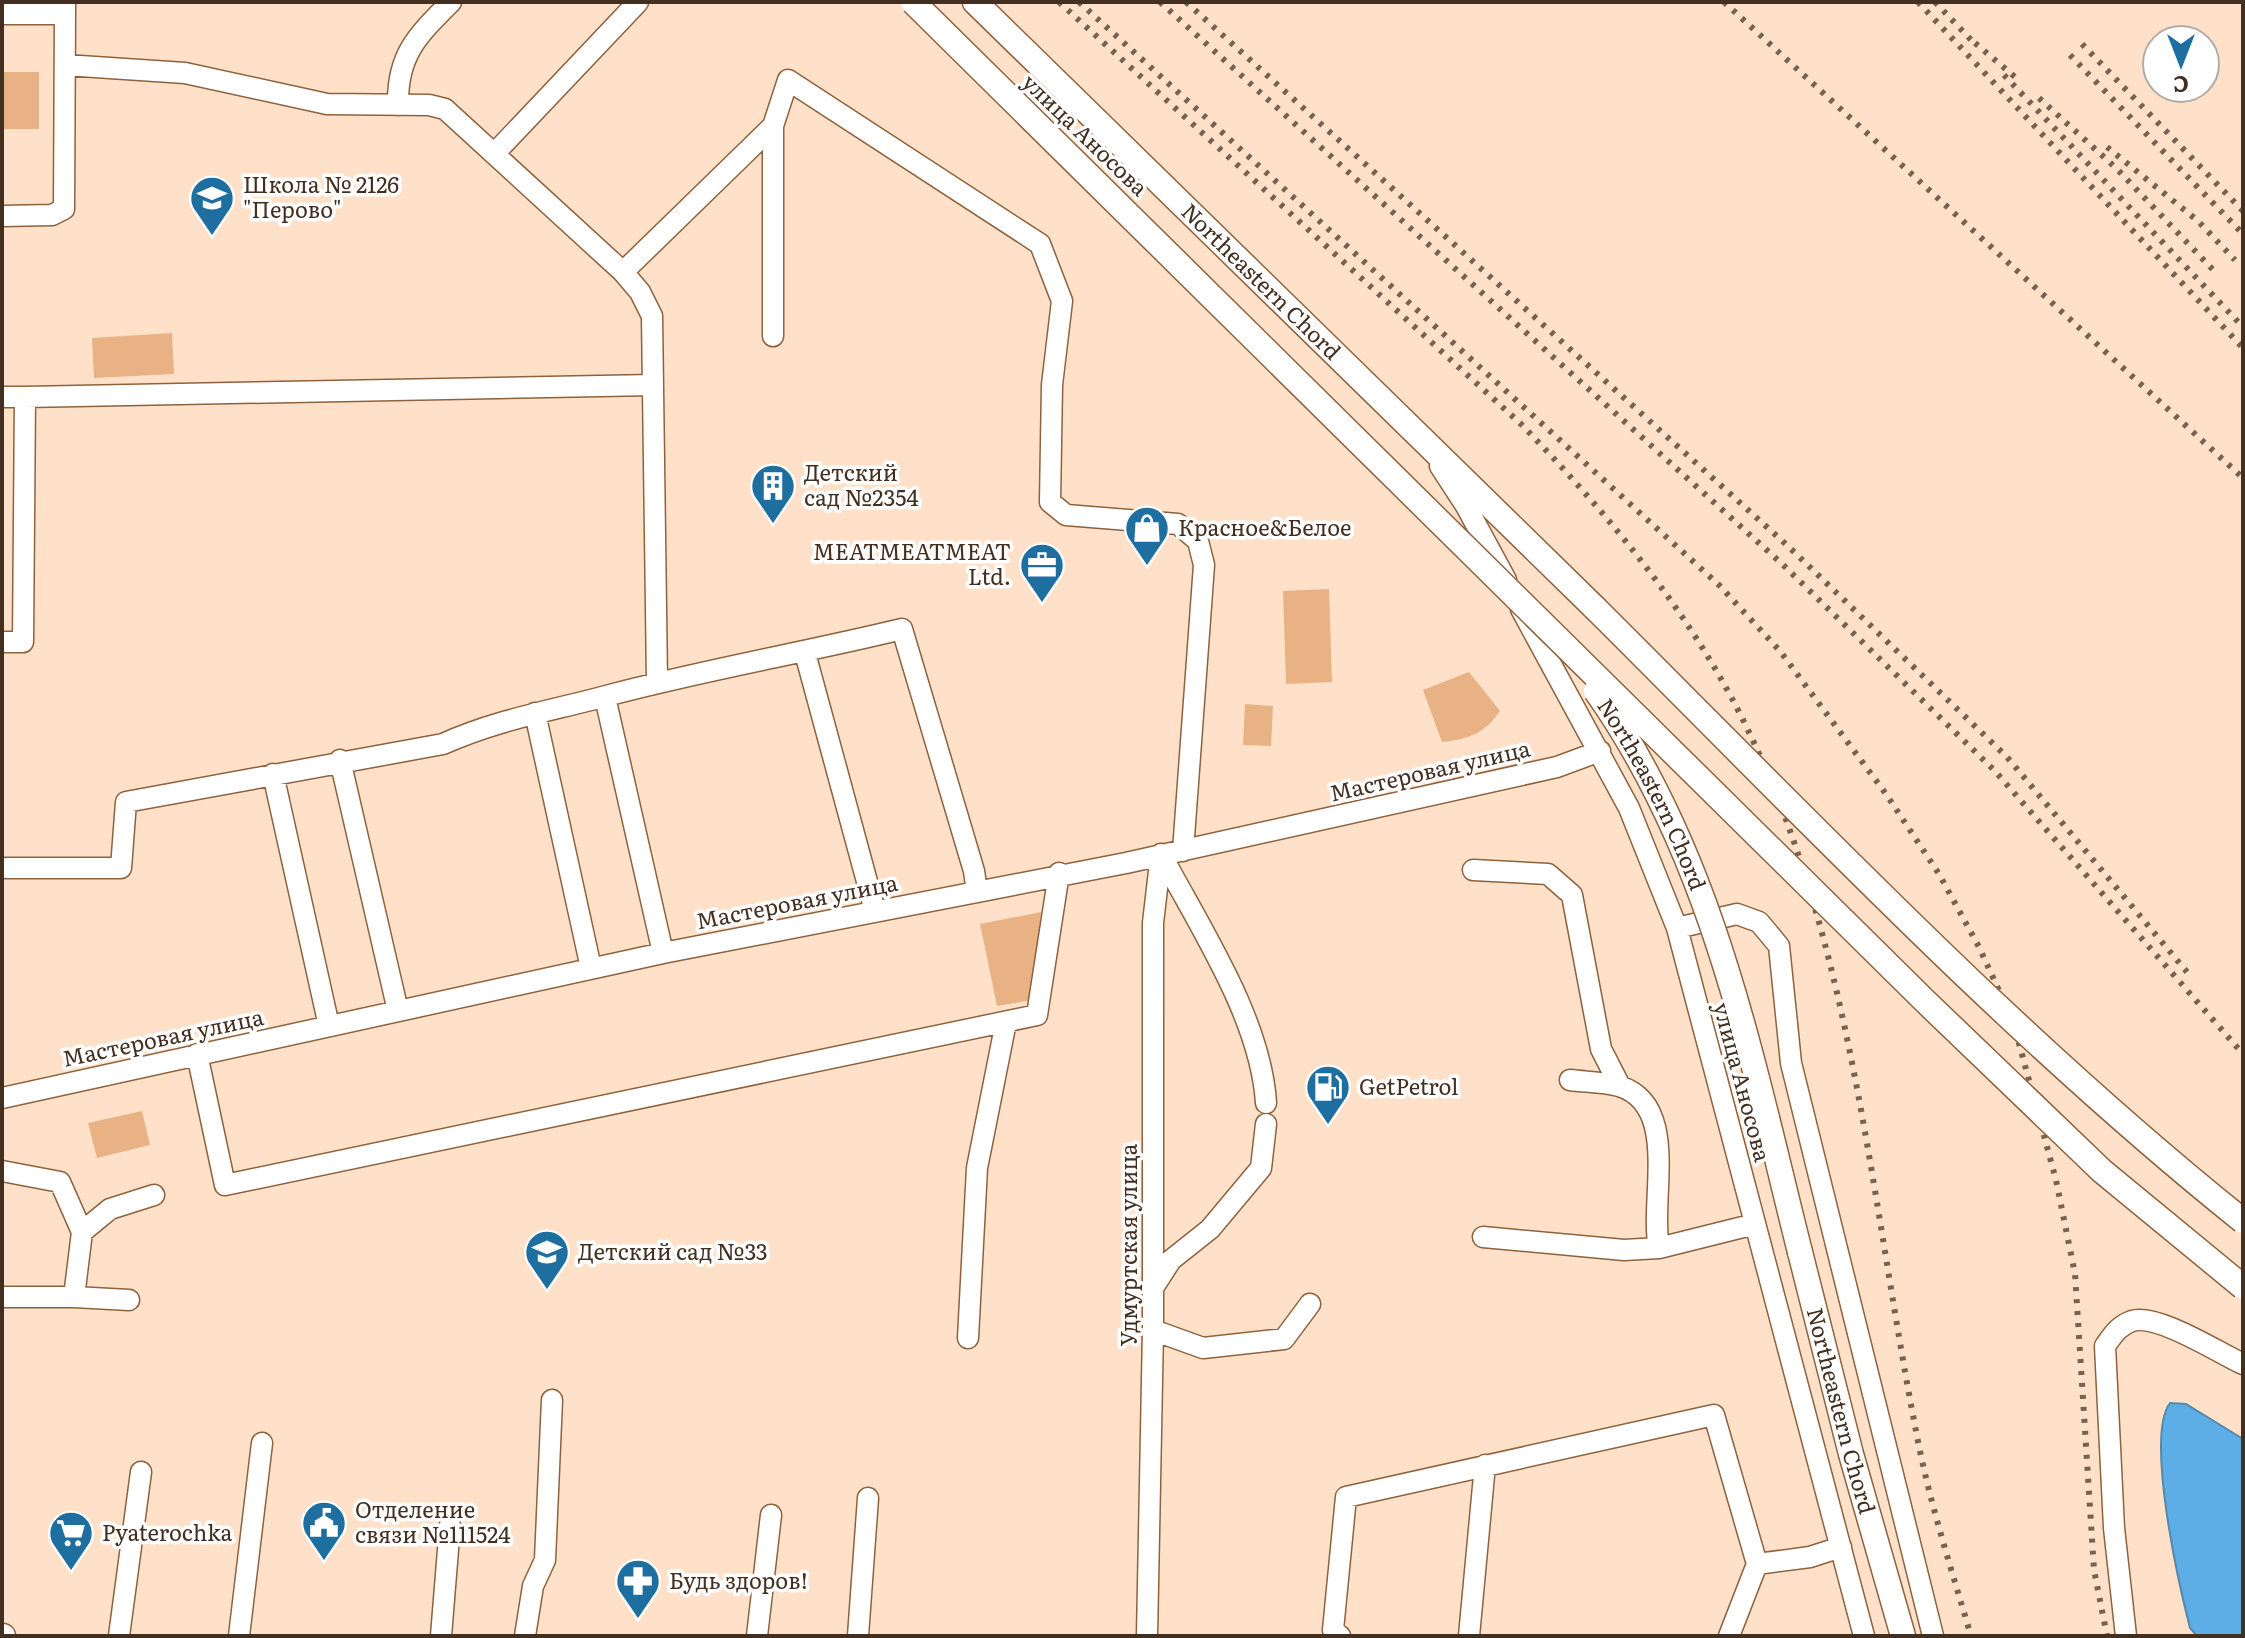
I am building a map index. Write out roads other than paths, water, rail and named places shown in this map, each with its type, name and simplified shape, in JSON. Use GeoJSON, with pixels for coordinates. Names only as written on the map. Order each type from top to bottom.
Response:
{"type":"FeatureCollection","features":[{"type":"Feature","properties":{"kind":"main road"},"geometry":{"type":"LineString","coordinates":[[913,2],[1560,640]]}},
{"type":"Feature","properties":{"kind":"main road","name":"Northeastern Chord"},"geometry":{"type":"LineString","coordinates":[[975,2],[2052,1061],[2135,1135],[2243,1221]]}},
{"type":"Feature","properties":{"kind":"main road","name":"Northeastern Chord"},"geometry":{"type":"LineString","coordinates":[[1560,640],[1622,728],[1663,801],[1706,900],[1746,1039],[1851,1454],[1903,1636]]}},
{"type":"Feature","properties":{"kind":"main road","name":"Northeastern Chord"},"geometry":{"type":"LineString","coordinates":[[1560,640],[2102,1171],[2243,1287]]}},
{"type":"Feature","properties":{"kind":"street"},"geometry":{"type":"LineString","coordinates":[[398,105],[397,78],[404,58],[424,30],[451,2]]}},
{"type":"Feature","properties":{"kind":"street"},"geometry":{"type":"LineString","coordinates":[[494,154],[638,2]]}},
{"type":"Feature","properties":{"kind":"street","name":"улица Аносова"},"geometry":{"type":"LineString","coordinates":[[913,2],[1500,569]]}},
{"type":"Feature","properties":{"kind":"street","name":"улица Аносова"},"geometry":{"type":"LineString","coordinates":[[960,2],[1424,448],[1447,475],[1500,569],[1629,808],[1677,928],[1864,1636]]}},
{"type":"Feature","properties":{"kind":"street"},"geometry":{"type":"LineString","coordinates":[[2,14],[65,8],[64,209],[52,215],[2,216]]}},
{"type":"Feature","properties":{"kind":"street"},"geometry":{"type":"LineString","coordinates":[[65,65],[185,73],[340,105],[429,105],[445,109],[623,272],[640,292],[652,316],[657,681]]}},
{"type":"Feature","properties":{"kind":"street"},"geometry":{"type":"LineString","coordinates":[[773,336],[773,126],[788,80],[1040,244],[1062,301],[1052,385],[1050,502],[1066,515],[1178,524],[1198,541],[1204,565],[1183,851]]}},
{"type":"Feature","properties":{"kind":"street"},"geometry":{"type":"LineString","coordinates":[[623,272],[773,126]]}},
{"type":"Feature","properties":{"kind":"street"},"geometry":{"type":"LineString","coordinates":[[2,397],[653,385]]}},
{"type":"Feature","properties":{"kind":"street"},"geometry":{"type":"LineString","coordinates":[[2,642],[23,642],[25,397]]}},
{"type":"Feature","properties":{"kind":"street"},"geometry":{"type":"LineString","coordinates":[[2,868],[121,868],[126,802],[340,760],[443,744],[484,725],[605,697],[657,681],[805,653],[902,629],[974,871],[977,892]]}},
{"type":"Feature","properties":{"kind":"street"},"geometry":{"type":"LineString","coordinates":[[805,653],[875,911]]}},
{"type":"Feature","properties":{"kind":"street"},"geometry":{"type":"LineString","coordinates":[[605,697],[663,953]]}},
{"type":"Feature","properties":{"kind":"street"},"geometry":{"type":"LineString","coordinates":[[535,713],[591,968]]}},
{"type":"Feature","properties":{"kind":"street","name":"Мастеровая улица"},"geometry":{"type":"LineString","coordinates":[[2,1098],[591,968],[1059,873],[1183,851],[1557,767],[1600,751]]}},
{"type":"Feature","properties":{"kind":"street"},"geometry":{"type":"LineString","coordinates":[[340,760],[398,1011]]}},
{"type":"Feature","properties":{"kind":"street"},"geometry":{"type":"LineString","coordinates":[[273,774],[329,1026]]}},
{"type":"Feature","properties":{"kind":"street"},"geometry":{"type":"LineString","coordinates":[[1161,854],[1233,992],[1264,1069],[1266,1103]]}},
{"type":"Feature","properties":{"kind":"street","name":"Удмуртская улица"},"geometry":{"type":"LineString","coordinates":[[1147,1636],[1153,1330],[1153,923],[1161,854]]}},
{"type":"Feature","properties":{"kind":"street"},"geometry":{"type":"LineString","coordinates":[[1473,870],[1548,874],[1572,895],[1601,1049],[1620,1086]]}},
{"type":"Feature","properties":{"kind":"street"},"geometry":{"type":"LineString","coordinates":[[197,1054],[225,1185],[1006,1022],[1037,1015],[1059,873]]}},
{"type":"Feature","properties":{"kind":"street"},"geometry":{"type":"LineString","coordinates":[[1677,928],[1737,914],[1759,922],[1779,946],[1791,1063],[1933,1636]]}},
{"type":"Feature","properties":{"kind":"street"},"geometry":{"type":"LineString","coordinates":[[968,1338],[977,1168],[1006,1022]]}},
{"type":"Feature","properties":{"kind":"street"},"geometry":{"type":"LineString","coordinates":[[1570,1080],[1620,1086],[1645,1103],[1658,1132],[1655,1230],[1659,1248]]}},
{"type":"Feature","properties":{"kind":"street"},"geometry":{"type":"LineString","coordinates":[[1153,1288],[1171,1260],[1210,1229],[1261,1168],[1266,1124]]}},
{"type":"Feature","properties":{"kind":"street"},"geometry":{"type":"LineString","coordinates":[[2,1171],[60,1182],[82,1232],[74,1297]]}},
{"type":"Feature","properties":{"kind":"street"},"geometry":{"type":"LineString","coordinates":[[82,1232],[110,1209],[154,1195]]}},
{"type":"Feature","properties":{"kind":"street"},"geometry":{"type":"LineString","coordinates":[[1483,1237],[1624,1250],[1659,1248],[1755,1224]]}},
{"type":"Feature","properties":{"kind":"street"},"geometry":{"type":"LineString","coordinates":[[2,1297],[129,1300]]}},
{"type":"Feature","properties":{"kind":"street"},"geometry":{"type":"LineString","coordinates":[[1153,1330],[1203,1348],[1284,1339],[1310,1304]]}},
{"type":"Feature","properties":{"kind":"street"},"geometry":{"type":"LineString","coordinates":[[2126,1636],[2114,1528],[2105,1346],[2117,1328],[2135,1319],[2158,1322],[2243,1364]]}},
{"type":"Feature","properties":{"kind":"street"},"geometry":{"type":"LineString","coordinates":[[525,1636],[533,1586],[545,1560],[552,1400]]}},
{"type":"Feature","properties":{"kind":"street"},"geometry":{"type":"LineString","coordinates":[[1340,1636],[1333,1630],[1346,1497],[1714,1415],[1757,1564],[1729,1636]]}},
{"type":"Feature","properties":{"kind":"street"},"geometry":{"type":"LineString","coordinates":[[239,1636],[262,1443]]}},
{"type":"Feature","properties":{"kind":"street"},"geometry":{"type":"LineString","coordinates":[[1469,1636],[1485,1465]]}},
{"type":"Feature","properties":{"kind":"street"},"geometry":{"type":"LineString","coordinates":[[119,1636],[141,1472]]}},
{"type":"Feature","properties":{"kind":"street"},"geometry":{"type":"LineString","coordinates":[[858,1636],[868,1498]]}},
{"type":"Feature","properties":{"kind":"street"},"geometry":{"type":"LineString","coordinates":[[757,1636],[771,1515]]}},
{"type":"Feature","properties":{"kind":"street"},"geometry":{"type":"LineString","coordinates":[[441,1636],[450,1525]]}},
{"type":"Feature","properties":{"kind":"street"},"geometry":{"type":"LineString","coordinates":[[1757,1564],[1810,1557],[1841,1547]]}},
{"type":"Feature","properties":{"kind":"water"},"geometry":{"type":"Polygon","coordinates":[[[2170,1403],[2186,1404],[2243,1439],[2243,1636],[2197,1636],[2190,1628],[2172,1547],[2162,1477],[2163,1420],[2170,1403]]]}},
{"type":"Feature","properties":{"kind":"railway"},"geometry":{"type":"LineString","coordinates":[[1059,2],[1521,424],[1585,493],[1646,566],[1724,684],[1782,809],[1811,895],[1835,983],[1854,1072],[1921,1457],[1971,1636]]}},
{"type":"Feature","properties":{"kind":"railway"},"geometry":{"type":"LineString","coordinates":[[1079,2],[1719,585],[1780,651],[1886,794],[1939,874],[1979,947],[2013,1021],[2056,1180],[2075,1274],[2094,1570],[2107,1636]]}},
{"type":"Feature","properties":{"kind":"railway"},"geometry":{"type":"LineString","coordinates":[[1160,2],[1780,562],[1994,770],[2243,1054]]}},
{"type":"Feature","properties":{"kind":"railway"},"geometry":{"type":"LineString","coordinates":[[1186,2],[1789,547],[2007,757],[2187,972]]}},
{"type":"Feature","properties":{"kind":"railway"},"geometry":{"type":"LineString","coordinates":[[1724,2],[2243,478]]}},
{"type":"Feature","properties":{"kind":"railway"},"geometry":{"type":"LineString","coordinates":[[1918,2],[2243,348]]}},
{"type":"Feature","properties":{"kind":"railway"},"geometry":{"type":"LineString","coordinates":[[1935,2],[1974,43]]}},
{"type":"Feature","properties":{"kind":"railway"},"geometry":{"type":"LineString","coordinates":[[1975,43],[2015,77]]}},
{"type":"Feature","properties":{"kind":"railway"},"geometry":{"type":"LineString","coordinates":[[2082,44],[2243,211]]}},
{"type":"Feature","properties":{"kind":"railway"},"geometry":{"type":"LineString","coordinates":[[2070,55],[2243,234]]}},
{"type":"Feature","properties":{"kind":"railway"},"geometry":{"type":"LineString","coordinates":[[2004,75],[2243,327]]}},
{"type":"Feature","properties":{"kind":"railway"},"geometry":{"type":"LineString","coordinates":[[2039,98],[2117,169],[2218,275]]}},
{"type":"Feature","properties":{"kind":"railway"},"geometry":{"type":"LineString","coordinates":[[2107,147],[2198,221],[2235,260]]}},
{"type":"Feature","properties":{"kind":"place","name":"Школа № 2126 \"Перово\""},"geometry":{"type":"Point","coordinates":[212,237]}},
{"type":"Feature","properties":{"kind":"place","name":"Детский сад №2354"},"geometry":{"type":"Point","coordinates":[773,525]}},
{"type":"Feature","properties":{"kind":"place","name":"Красное&Белое"},"geometry":{"type":"Point","coordinates":[1147,567]}},
{"type":"Feature","properties":{"kind":"place","name":"MEATMEATMEAT Ltd."},"geometry":{"type":"Point","coordinates":[1042,604]}},
{"type":"Feature","properties":{"kind":"place","name":"GetPetrol"},"geometry":{"type":"Point","coordinates":[1328,1126]}},
{"type":"Feature","properties":{"kind":"place","name":"Детский сад №33"},"geometry":{"type":"Point","coordinates":[547,1291]}},
{"type":"Feature","properties":{"kind":"place","name":"Отделение связи №111524"},"geometry":{"type":"Point","coordinates":[324,1562]}},
{"type":"Feature","properties":{"kind":"place","name":"Pyaterochka"},"geometry":{"type":"Point","coordinates":[71,1572]}},
{"type":"Feature","properties":{"kind":"place","name":"Будь здоров!"},"geometry":{"type":"Point","coordinates":[638,1620]}}]}
